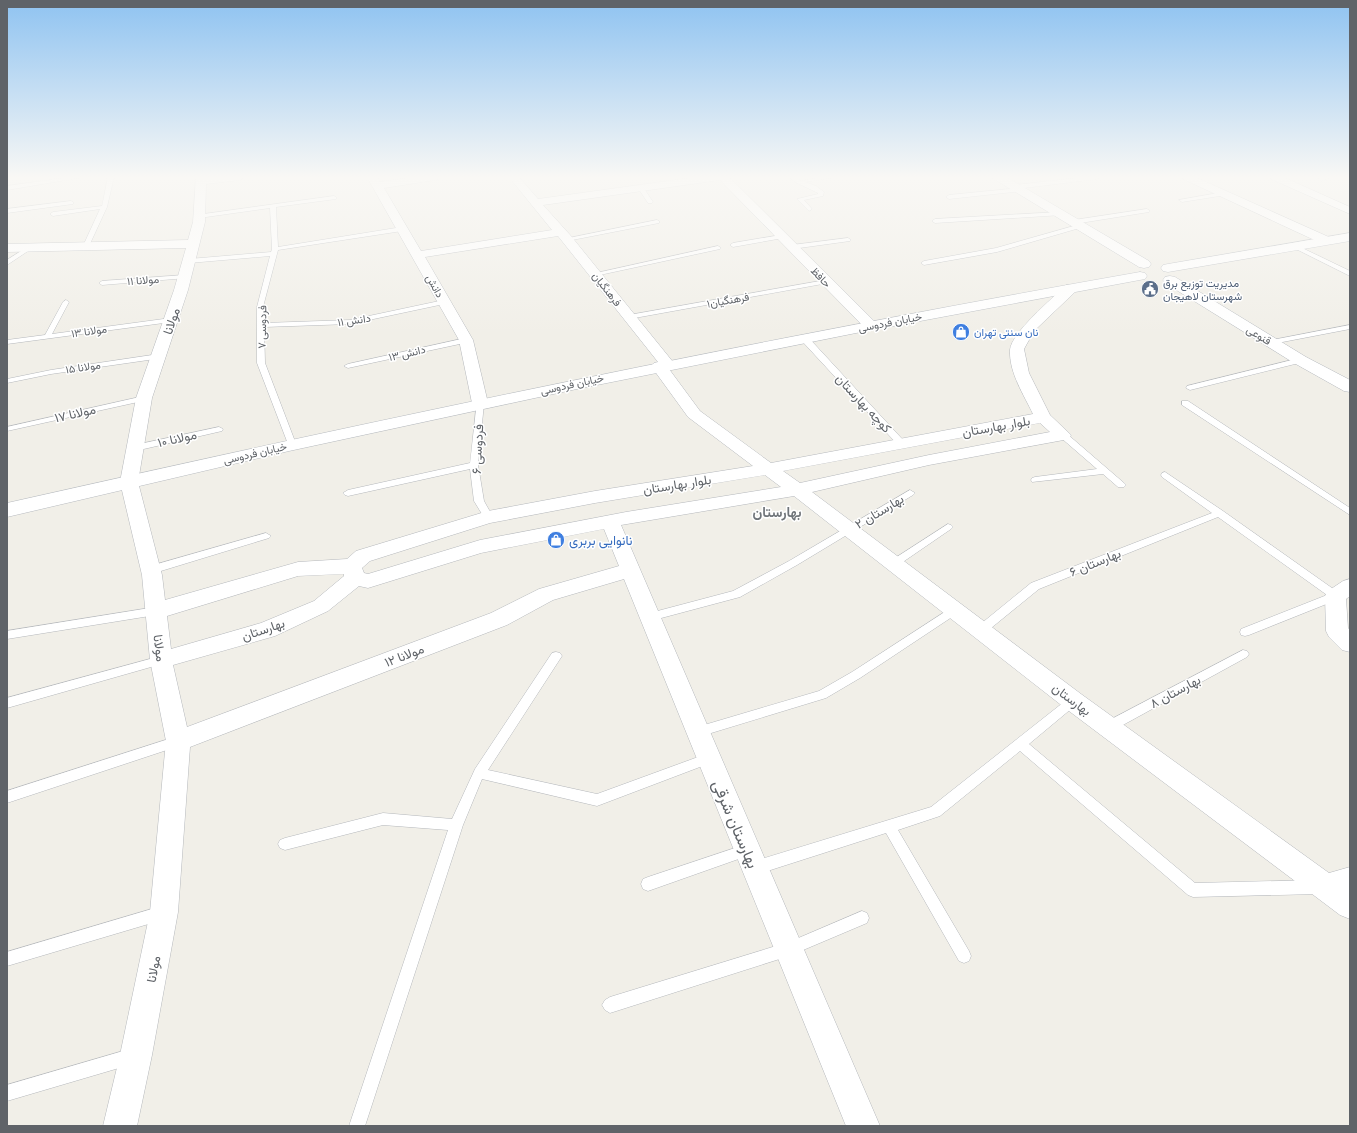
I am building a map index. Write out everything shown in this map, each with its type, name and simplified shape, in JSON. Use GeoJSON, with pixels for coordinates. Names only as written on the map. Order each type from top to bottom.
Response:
{"type":"FeatureCollection","features":[{"type":"Feature","properties":{"kind":"main road","name":"قنوعی"},"geometry":{"type":"LineString","coordinates":[[1087,230],[1155,275],[1272,342],[1300,360],[1350,387]]}},
{"type":"Feature","properties":{"kind":"main road","name":"خیابان فردوسی"},"geometry":{"type":"LineString","coordinates":[[7,510],[292,444],[664,365],[1071,288],[1155,275],[1350,237]]}},
{"type":"Feature","properties":{"kind":"street","name":"مولانا"},"geometry":{"type":"LineString","coordinates":[[120,1126],[136,1055],[164,912],[178,741],[161,660],[151,570],[129,482],[144,398],[185,276],[196,230]]}},
{"type":"Feature","properties":{"kind":"street","name":"دانش"},"geometry":{"type":"LineString","coordinates":[[403,230],[466,340],[480,403]]}},
{"type":"Feature","properties":{"kind":"street","name":"فرهنگیان"},"geometry":{"type":"LineString","coordinates":[[559,230],[629,317],[664,365],[694,414],[767,469]]}},
{"type":"Feature","properties":{"kind":"street","name":"حافظ"},"geometry":{"type":"LineString","coordinates":[[774,230],[871,326]]}},
{"type":"Feature","properties":{"kind":"street"},"geometry":{"type":"LineString","coordinates":[[1303,230],[1327,241]]}},
{"type":"Feature","properties":{"kind":"street"},"geometry":{"type":"LineString","coordinates":[[417,255],[564,236]]}},
{"type":"Feature","properties":{"kind":"street"},"geometry":{"type":"LineString","coordinates":[[7,248],[31,246],[193,244]]}},
{"type":"Feature","properties":{"kind":"street"},"geometry":{"type":"LineString","coordinates":[[1043,417],[1021,373],[1017,349],[1028,329],[1071,288]]}},
{"type":"Feature","properties":{"kind":"street","name":"بلوار بهارستان"},"geometry":{"type":"LineString","coordinates":[[1043,417],[1063,435],[929,460],[797,490],[610,521],[480,547],[368,581],[353,572],[363,556],[488,517],[567,502],[767,469],[1043,417]]}},
{"type":"Feature","properties":{"kind":"street","name":"کوچه بهارستان"},"geometry":{"type":"LineString","coordinates":[[901,443],[929,460]]}},
{"type":"Feature","properties":{"kind":"street","name":"بهارستان"},"geometry":{"type":"LineString","coordinates":[[767,469],[797,490],[1108,727],[1338,884],[1350,904]]}},
{"type":"Feature","properties":{"kind":"street"},"geometry":{"type":"LineString","coordinates":[[567,502],[578,527]]}},
{"type":"Feature","properties":{"kind":"street","name":"بهارستان شرقی"},"geometry":{"type":"LineString","coordinates":[[610,521],[863,1126]]}},
{"type":"Feature","properties":{"kind":"street"},"geometry":{"type":"LineString","coordinates":[[156,611],[298,569],[353,572]]}},
{"type":"Feature","properties":{"kind":"street","name":"مولانا ۱۲"},"geometry":{"type":"LineString","coordinates":[[178,741],[499,619],[546,594],[630,570]]}},
{"type":"Feature","properties":{"kind":"street","name":"بهارستان"},"geometry":{"type":"LineString","coordinates":[[161,660],[267,630],[321,606],[353,572]]}},
{"type":"Feature","properties":{"kind":"street"},"geometry":{"type":"LineString","coordinates":[[1343,591],[1337,631],[1350,644]]}},
{"type":"Feature","properties":{"kind":"lane"},"geometry":{"type":"LineString","coordinates":[[86,246],[93,230]]}},
{"type":"Feature","properties":{"kind":"lane","name":"فردوسی ۷"},"geometry":{"type":"LineString","coordinates":[[274,230],[275,252],[260,306],[262,325],[261,363],[292,444]]}},
{"type":"Feature","properties":{"kind":"lane"},"geometry":{"type":"LineString","coordinates":[[189,261],[275,252],[397,230]]}},
{"type":"Feature","properties":{"kind":"lane"},"geometry":{"type":"LineString","coordinates":[[564,236],[605,230]]}},
{"type":"Feature","properties":{"kind":"lane"},"geometry":{"type":"LineString","coordinates":[[924,263],[996,250],[1059,230]]}},
{"type":"Feature","properties":{"kind":"lane"},"geometry":{"type":"LineString","coordinates":[[733,245],[781,237]]}},
{"type":"Feature","properties":{"kind":"lane"},"geometry":{"type":"LineString","coordinates":[[792,247],[848,240]]}},
{"type":"Feature","properties":{"kind":"lane"},"geometry":{"type":"LineString","coordinates":[[7,263],[31,246]]}},
{"type":"Feature","properties":{"kind":"lane"},"geometry":{"type":"LineString","coordinates":[[1296,247],[1350,274]]}},
{"type":"Feature","properties":{"kind":"lane"},"geometry":{"type":"LineString","coordinates":[[595,274],[718,248]]}},
{"type":"Feature","properties":{"kind":"lane","name":"مولانا ۱۱"},"geometry":{"type":"LineString","coordinates":[[102,283],[185,276]]}},
{"type":"Feature","properties":{"kind":"lane","name":"فرهنگیان۱"},"geometry":{"type":"LineString","coordinates":[[629,317],[826,282]]}},
{"type":"Feature","properties":{"kind":"lane"},"geometry":{"type":"LineString","coordinates":[[47,337],[66,302]]}},
{"type":"Feature","properties":{"kind":"lane","name":"دانش ۱۱"},"geometry":{"type":"LineString","coordinates":[[262,325],[350,322],[444,302]]}},
{"type":"Feature","properties":{"kind":"lane","name":"مولانا ۱۳"},"geometry":{"type":"LineString","coordinates":[[7,342],[171,320]]}},
{"type":"Feature","properties":{"kind":"lane"},"geometry":{"type":"LineString","coordinates":[[1272,342],[1350,327]]}},
{"type":"Feature","properties":{"kind":"lane","name":"کوچه بهارستان"},"geometry":{"type":"LineString","coordinates":[[804,338],[901,443]]}},
{"type":"Feature","properties":{"kind":"lane","name":"دانش ۱۳"},"geometry":{"type":"LineString","coordinates":[[348,366],[466,340]]}},
{"type":"Feature","properties":{"kind":"lane","name":"مولانا ۱۵"},"geometry":{"type":"LineString","coordinates":[[7,381],[50,372],[159,356]]}},
{"type":"Feature","properties":{"kind":"lane"},"geometry":{"type":"LineString","coordinates":[[1190,388],[1300,360]]}},
{"type":"Feature","properties":{"kind":"lane","name":"مولانا ۱۷"},"geometry":{"type":"LineString","coordinates":[[7,429],[144,398]]}},
{"type":"Feature","properties":{"kind":"lane","name":"فردوسی ۶"},"geometry":{"type":"LineString","coordinates":[[480,403],[474,465],[478,501],[488,517]]}},
{"type":"Feature","properties":{"kind":"lane"},"geometry":{"type":"LineString","coordinates":[[1185,403],[1350,512]]}},
{"type":"Feature","properties":{"kind":"lane","name":"مولانا ۱۰"},"geometry":{"type":"LineString","coordinates":[[135,448],[220,428]]}},
{"type":"Feature","properties":{"kind":"lane"},"geometry":{"type":"LineString","coordinates":[[1063,435],[1121,485]]}},
{"type":"Feature","properties":{"kind":"lane"},"geometry":{"type":"LineString","coordinates":[[348,493],[474,465]]}},
{"type":"Feature","properties":{"kind":"lane"},"geometry":{"type":"LineString","coordinates":[[1036,480],[1104,471]]}},
{"type":"Feature","properties":{"kind":"lane"},"geometry":{"type":"LineString","coordinates":[[1165,475],[1220,513],[1343,591]]}},
{"type":"Feature","properties":{"kind":"lane","name":"بهارستان ۲"},"geometry":{"type":"LineString","coordinates":[[650,616],[736,594],[910,493]]}},
{"type":"Feature","properties":{"kind":"lane","name":"بهارستان ۶"},"geometry":{"type":"LineString","coordinates":[[981,630],[1035,586],[1220,513]]}},
{"type":"Feature","properties":{"kind":"lane"},"geometry":{"type":"LineString","coordinates":[[893,564],[948,527]]}},
{"type":"Feature","properties":{"kind":"lane"},"geometry":{"type":"LineString","coordinates":[[151,570],[266,536]]}},
{"type":"Feature","properties":{"kind":"lane"},"geometry":{"type":"LineString","coordinates":[[1245,632],[1343,591]]}},
{"type":"Feature","properties":{"kind":"lane"},"geometry":{"type":"LineString","coordinates":[[698,732],[822,695],[856,675],[954,610]]}},
{"type":"Feature","properties":{"kind":"lane"},"geometry":{"type":"LineString","coordinates":[[7,635],[156,611]]}},
{"type":"Feature","properties":{"kind":"lane","name":"بهارستان ۸"},"geometry":{"type":"LineString","coordinates":[[1108,727],[1243,654]]}},
{"type":"Feature","properties":{"kind":"lane"},"geometry":{"type":"LineString","coordinates":[[357,1126],[456,825],[478,773],[556,656]]}},
{"type":"Feature","properties":{"kind":"lane"},"geometry":{"type":"LineString","coordinates":[[7,703],[161,660]]}},
{"type":"Feature","properties":{"kind":"lane"},"geometry":{"type":"LineString","coordinates":[[648,884],[889,826],[935,812],[1073,701]]}},
{"type":"Feature","properties":{"kind":"lane"},"geometry":{"type":"LineString","coordinates":[[7,797],[178,741]]}},
{"type":"Feature","properties":{"kind":"lane"},"geometry":{"type":"LineString","coordinates":[[1020,744],[1193,890],[1338,884]]}},
{"type":"Feature","properties":{"kind":"lane"},"geometry":{"type":"LineString","coordinates":[[478,773],[597,800],[709,758]]}},
{"type":"Feature","properties":{"kind":"lane"},"geometry":{"type":"LineString","coordinates":[[285,844],[383,819],[456,825]]}},
{"type":"Feature","properties":{"kind":"lane"},"geometry":{"type":"LineString","coordinates":[[889,826],[964,956]]}},
{"type":"Feature","properties":{"kind":"lane"},"geometry":{"type":"LineString","coordinates":[[7,958],[164,912]]}},
{"type":"Feature","properties":{"kind":"lane"},"geometry":{"type":"LineString","coordinates":[[610,1005],[788,949],[862,918]]}},
{"type":"Feature","properties":{"kind":"lane"},"geometry":{"type":"LineString","coordinates":[[7,1093],[136,1055]]}},
{"type":"Feature","properties":{"kind":"place","name":"مدیریت توزیع برق شهرستان لاهیجان"},"geometry":{"type":"Point","coordinates":[1150,289]}},
{"type":"Feature","properties":{"kind":"place","name":"نان سنتی تهران"},"geometry":{"type":"Point","coordinates":[961,332]}},
{"type":"Feature","properties":{"kind":"place","name":"نانوایی بربری"},"geometry":{"type":"Point","coordinates":[556,540]}},
{"type":"Feature","properties":{"kind":"district","name":"بهارستان"},"geometry":{"type":"Point","coordinates":[777,512]}}]}
